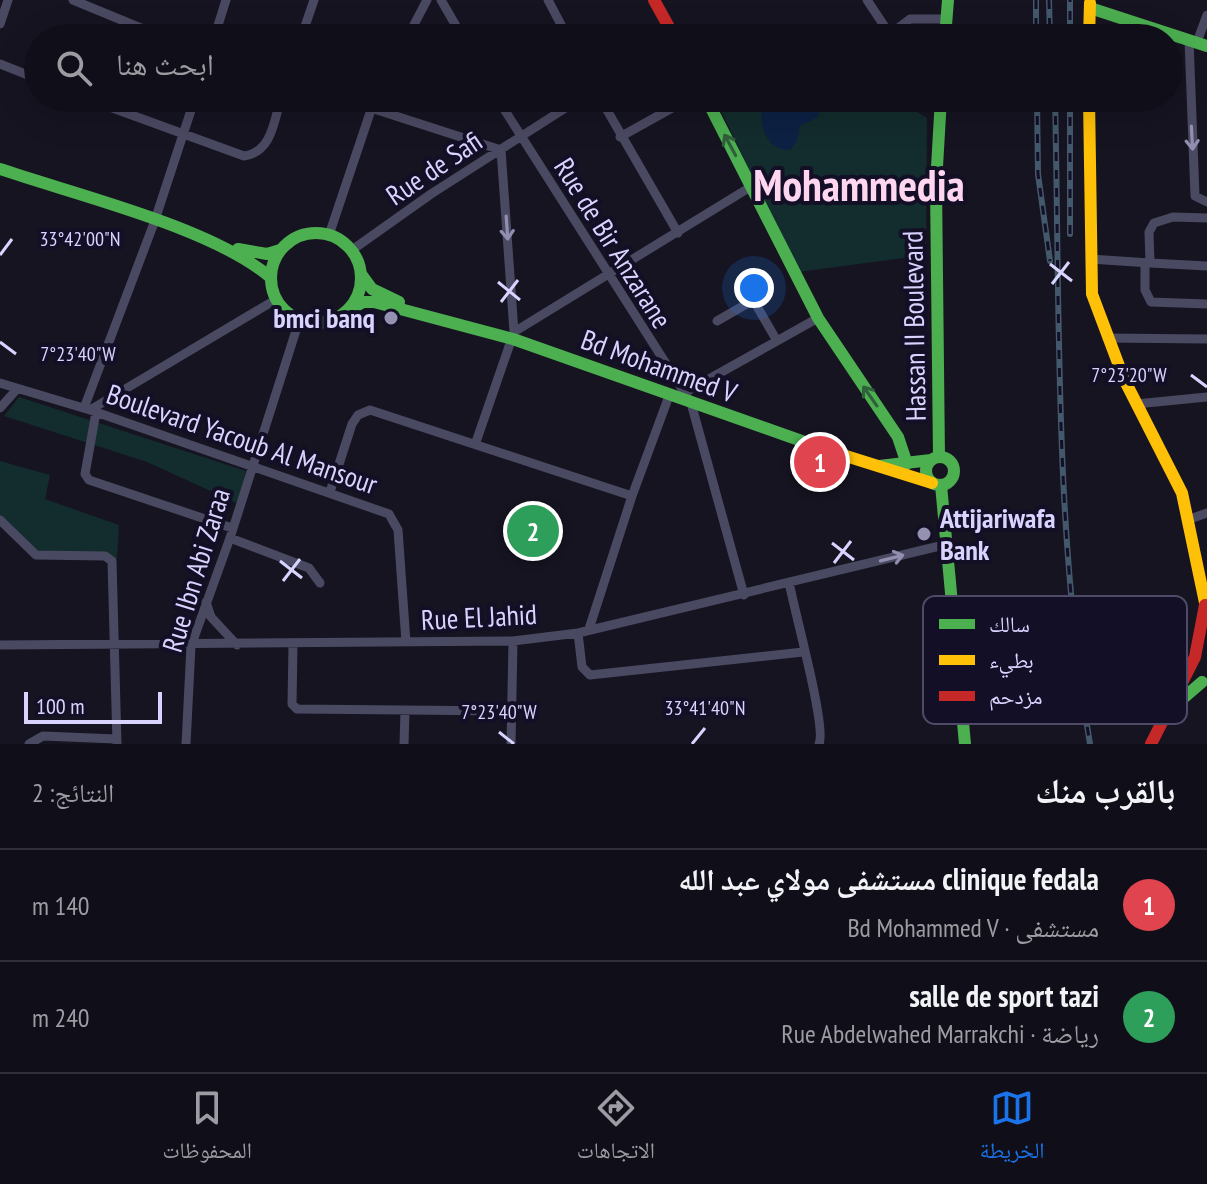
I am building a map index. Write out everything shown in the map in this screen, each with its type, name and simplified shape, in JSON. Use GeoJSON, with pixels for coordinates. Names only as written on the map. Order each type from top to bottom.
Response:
{"type":"FeatureCollection","features":[{"type":"Feature","properties":{"kind":"street"},"geometry":{"type":"LineString","coordinates":[[0,24],[8,0]]}},
{"type":"Feature","properties":{"kind":"street"},"geometry":{"type":"LineString","coordinates":[[73,0],[131,24]]}},
{"type":"Feature","properties":{"kind":"street"},"geometry":{"type":"LineString","coordinates":[[218,24],[226,0]]}},
{"type":"Feature","properties":{"kind":"street"},"geometry":{"type":"LineString","coordinates":[[306,24],[314,0]]}},
{"type":"Feature","properties":{"kind":"street"},"geometry":{"type":"LineString","coordinates":[[414,24],[427,0]]}},
{"type":"Feature","properties":{"kind":"street"},"geometry":{"type":"LineString","coordinates":[[441,0],[455,24]]}},
{"type":"Feature","properties":{"kind":"street"},"geometry":{"type":"LineString","coordinates":[[548,0],[561,24]]}},
{"type":"Feature","properties":{"kind":"street"},"geometry":{"type":"LineString","coordinates":[[654,0],[667,24]]}},
{"type":"Feature","properties":{"kind":"street"},"geometry":{"type":"LineString","coordinates":[[867,0],[880,24]]}},
{"type":"Feature","properties":{"kind":"street"},"geometry":{"type":"LineString","coordinates":[[946,24],[948,0]]}},
{"type":"Feature","properties":{"kind":"street"},"geometry":{"type":"LineString","coordinates":[[1089,24],[1090,4],[1145,24]]}},
{"type":"Feature","properties":{"kind":"street"},"geometry":{"type":"LineString","coordinates":[[1207,15],[1198,43],[1195,196],[1207,202]]}},
{"type":"Feature","properties":{"kind":"street"},"geometry":{"type":"LineString","coordinates":[[903,24],[910,19],[947,19]]}},
{"type":"Feature","properties":{"kind":"street"},"geometry":{"type":"LineString","coordinates":[[0,64],[24,73]]}},
{"type":"Feature","properties":{"kind":"street"},"geometry":{"type":"LineString","coordinates":[[120,112],[183,137],[244,156],[255,154],[268,142],[277,112]]}},
{"type":"Feature","properties":{"kind":"street"},"geometry":{"type":"LineString","coordinates":[[191,112],[90,410],[85,471],[89,480],[231,533],[309,568],[320,583]]}},
{"type":"Feature","properties":{"kind":"street"},"geometry":{"type":"LineString","coordinates":[[329,235],[369,112]]}},
{"type":"Feature","properties":{"kind":"street"},"geometry":{"type":"LineString","coordinates":[[382,112],[501,150],[514,335],[476,442]]}},
{"type":"Feature","properties":{"kind":"street","name":"Rue de Bir Anzarane"},"geometry":{"type":"LineString","coordinates":[[505,112],[688,398],[744,595]]}},
{"type":"Feature","properties":{"kind":"street","name":"Rue de Safi"},"geometry":{"type":"LineString","coordinates":[[352,250],[559,112]]}},
{"type":"Feature","properties":{"kind":"street"},"geometry":{"type":"LineString","coordinates":[[607,112],[678,233]]}},
{"type":"Feature","properties":{"kind":"street"},"geometry":{"type":"LineString","coordinates":[[620,137],[665,112]]}},
{"type":"Feature","properties":{"kind":"street"},"geometry":{"type":"LineString","coordinates":[[713,112],[818,318],[898,437],[907,464]]}},
{"type":"Feature","properties":{"kind":"street","name":"Hassan II Boulevard"},"geometry":{"type":"LineString","coordinates":[[935,458],[936,184],[940,112]]}},
{"type":"Feature","properties":{"kind":"street"},"geometry":{"type":"LineString","coordinates":[[1089,112],[1092,294],[1107,338],[1136,404],[1161,447],[1190,519],[1206,607],[1194,678],[1206,683],[1187,698]]}},
{"type":"Feature","properties":{"kind":"street"},"geometry":{"type":"LineString","coordinates":[[0,169],[224,247],[257,263],[270,277],[275,300],[285,313],[299,321],[326,323],[349,310],[356,299],[361,274],[352,250],[329,235],[307,233],[280,250],[267,254],[224,247]]}},
{"type":"Feature","properties":{"kind":"street"},"geometry":{"type":"LineString","coordinates":[[514,335],[752,186]]}},
{"type":"Feature","properties":{"kind":"street"},"geometry":{"type":"LineString","coordinates":[[1207,218],[1173,217],[1154,223],[1149,232],[1145,290],[1151,302],[1207,304]]}},
{"type":"Feature","properties":{"kind":"street"},"geometry":{"type":"LineString","coordinates":[[270,277],[280,250]]}},
{"type":"Feature","properties":{"kind":"street"},"geometry":{"type":"LineString","coordinates":[[1090,259],[1207,266]]}},
{"type":"Feature","properties":{"kind":"street","name":"Bd Mohammed V"},"geometry":{"type":"LineString","coordinates":[[361,274],[372,289],[424,313]]}},
{"type":"Feature","properties":{"kind":"street"},"geometry":{"type":"LineString","coordinates":[[90,410],[275,300]]}},
{"type":"Feature","properties":{"kind":"street","name":"Bd Mohammed V"},"geometry":{"type":"LineString","coordinates":[[349,310],[368,301],[514,335],[669,396],[688,398],[876,466],[936,484]]}},
{"type":"Feature","properties":{"kind":"street"},"geometry":{"type":"LineString","coordinates":[[717,321],[750,302],[755,303],[777,341]]}},
{"type":"Feature","properties":{"kind":"street"},"geometry":{"type":"LineString","coordinates":[[688,398],[818,318]]}},
{"type":"Feature","properties":{"kind":"street","name":"Rue Ibn Abi Zaraa"},"geometry":{"type":"LineString","coordinates":[[186,744],[191,646],[299,321]]}},
{"type":"Feature","properties":{"kind":"street"},"geometry":{"type":"LineString","coordinates":[[1107,338],[1207,339]]}},
{"type":"Feature","properties":{"kind":"street","name":"Boulevard Yacoub Al Mansour"},"geometry":{"type":"LineString","coordinates":[[0,383],[90,410],[381,509],[394,520],[403,574],[406,642]]}},
{"type":"Feature","properties":{"kind":"street"},"geometry":{"type":"LineString","coordinates":[[0,408],[17,389]]}},
{"type":"Feature","properties":{"kind":"street"},"geometry":{"type":"LineString","coordinates":[[589,629],[632,496],[669,396]]}},
{"type":"Feature","properties":{"kind":"street"},"geometry":{"type":"LineString","coordinates":[[1136,404],[1207,397]]}},
{"type":"Feature","properties":{"kind":"street"},"geometry":{"type":"LineString","coordinates":[[330,492],[352,424],[358,415],[370,410],[476,442],[632,496]]}},
{"type":"Feature","properties":{"kind":"street"},"geometry":{"type":"LineString","coordinates":[[936,484],[953,477],[954,467],[948,459],[935,458],[925,472],[936,484],[948,544],[952,596]]}},
{"type":"Feature","properties":{"kind":"street","name":"Bd Mohammed V"},"geometry":{"type":"LineString","coordinates":[[876,466],[935,458]]}},
{"type":"Feature","properties":{"kind":"street"},"geometry":{"type":"LineString","coordinates":[[1190,519],[1207,513]]}},
{"type":"Feature","properties":{"kind":"street"},"geometry":{"type":"LineString","coordinates":[[0,520],[36,555],[110,558],[116,741],[43,736],[29,744]]}},
{"type":"Feature","properties":{"kind":"street","name":"Rue El Jahid"},"geometry":{"type":"LineString","coordinates":[[0,645],[191,646],[513,641],[578,633],[948,544]]}},
{"type":"Feature","properties":{"kind":"street"},"geometry":{"type":"LineString","coordinates":[[789,582],[803,652],[820,712],[823,734],[819,744]]}},
{"type":"Feature","properties":{"kind":"street"},"geometry":{"type":"LineString","coordinates":[[206,602],[211,617],[237,645]]}},
{"type":"Feature","properties":{"kind":"street"},"geometry":{"type":"LineString","coordinates":[[578,633],[582,667],[590,675],[803,652]]}},
{"type":"Feature","properties":{"kind":"street"},"geometry":{"type":"LineString","coordinates":[[511,744],[513,641]]}},
{"type":"Feature","properties":{"kind":"street"},"geometry":{"type":"LineString","coordinates":[[293,645],[294,707],[511,711]]}},
{"type":"Feature","properties":{"kind":"street"},"geometry":{"type":"LineString","coordinates":[[1187,681],[1198,660]]}},
{"type":"Feature","properties":{"kind":"street"},"geometry":{"type":"LineString","coordinates":[[404,744],[405,711]]}},
{"type":"Feature","properties":{"kind":"street"},"geometry":{"type":"LineString","coordinates":[[963,724],[965,744]]}},
{"type":"Feature","properties":{"kind":"street"},"geometry":{"type":"LineString","coordinates":[[1151,744],[1163,724]]}},
{"type":"Feature","properties":{"kind":"green space"},"geometry":{"type":"Polygon","coordinates":[[[722,112],[917,112],[927,118],[926,255],[798,272],[722,112]]]}},
{"type":"Feature","properties":{"kind":"green space"},"geometry":{"type":"Polygon","coordinates":[[[19,397],[246,471],[239,504],[147,462],[4,416],[19,397]]]}},
{"type":"Feature","properties":{"kind":"green space"},"geometry":{"type":"Polygon","coordinates":[[[0,461],[50,475],[45,499],[119,525],[117,559],[42,558],[0,519],[0,461]]]}},
{"type":"Feature","properties":{"kind":"water"},"geometry":{"type":"Polygon","coordinates":[[[762,112],[819,112],[818,117],[800,126],[797,141],[790,150],[781,149],[769,141],[762,112]]]}},
{"type":"Feature","properties":{"kind":"railway"},"geometry":{"type":"LineString","coordinates":[[1036,0],[1036,24]]}},
{"type":"Feature","properties":{"kind":"railway"},"geometry":{"type":"LineString","coordinates":[[1049,0],[1050,24]]}},
{"type":"Feature","properties":{"kind":"railway"},"geometry":{"type":"LineString","coordinates":[[1070,0],[1070,24]]}},
{"type":"Feature","properties":{"kind":"railway"},"geometry":{"type":"LineString","coordinates":[[1037,112],[1038,174],[1050,261]]}},
{"type":"Feature","properties":{"kind":"railway"},"geometry":{"type":"LineString","coordinates":[[1055,112],[1061,422],[1071,596]]}},
{"type":"Feature","properties":{"kind":"railway"},"geometry":{"type":"LineString","coordinates":[[1070,112],[1070,234]]}},
{"type":"Feature","properties":{"kind":"railway"},"geometry":{"type":"LineString","coordinates":[[1087,724],[1090,744]]}},
{"type":"Feature","properties":{"kind":"traffic: fast"},"geometry":{"type":"LineString","coordinates":[[946,24],[948,0]]}},
{"type":"Feature","properties":{"kind":"traffic: fast"},"geometry":{"type":"LineString","coordinates":[[1090,8],[1139,24]]}},
{"type":"Feature","properties":{"kind":"traffic: fast"},"geometry":{"type":"LineString","coordinates":[[1183,38],[1207,46]]}},
{"type":"Feature","properties":{"kind":"traffic: fast"},"geometry":{"type":"LineString","coordinates":[[713,112],[818,318],[898,437],[907,464]]}},
{"type":"Feature","properties":{"kind":"traffic: fast"},"geometry":{"type":"LineString","coordinates":[[939,457],[936,184],[940,112]]}},
{"type":"Feature","properties":{"kind":"traffic: fast"},"geometry":{"type":"LineString","coordinates":[[0,169],[179,228],[245,259],[270,277]]}},
{"type":"Feature","properties":{"kind":"traffic: fast"},"geometry":{"type":"LineString","coordinates":[[307,233],[325,233],[341,240],[354,253],[361,269],[361,278],[361,287],[354,303],[341,316],[325,323],[307,323],[291,316],[278,303],[271,287],[271,269],[278,253],[291,240],[307,233]]}},
{"type":"Feature","properties":{"kind":"traffic: fast"},"geometry":{"type":"LineString","coordinates":[[238,249],[267,254],[280,250]]}},
{"type":"Feature","properties":{"kind":"traffic: fast"},"geometry":{"type":"LineString","coordinates":[[361,274],[372,289],[399,302]]}},
{"type":"Feature","properties":{"kind":"traffic: fast"},"geometry":{"type":"LineString","coordinates":[[349,310],[363,302],[374,302],[513,339],[830,451]]}},
{"type":"Feature","properties":{"kind":"traffic: fast"},"geometry":{"type":"LineString","coordinates":[[940,457],[950,461],[954,471],[950,481],[940,485],[930,481],[926,471],[930,461],[940,457]]}},
{"type":"Feature","properties":{"kind":"traffic: fast"},"geometry":{"type":"LineString","coordinates":[[879,466],[931,460]]}},
{"type":"Feature","properties":{"kind":"traffic: fast"},"geometry":{"type":"LineString","coordinates":[[941,485],[951,596]]}},
{"type":"Feature","properties":{"kind":"traffic: fast"},"geometry":{"type":"LineString","coordinates":[[1187,695],[1202,682]]}},
{"type":"Feature","properties":{"kind":"traffic: fast"},"geometry":{"type":"LineString","coordinates":[[963,724],[965,744]]}},
{"type":"Feature","properties":{"kind":"traffic: slow"},"geometry":{"type":"LineString","coordinates":[[1089,24],[1090,3]]}},
{"type":"Feature","properties":{"kind":"traffic: slow"},"geometry":{"type":"LineString","coordinates":[[1089,112],[1092,294],[1124,379],[1182,493],[1207,612]]}},
{"type":"Feature","properties":{"kind":"traffic: slow"},"geometry":{"type":"LineString","coordinates":[[830,451],[932,483]]}},
{"type":"Feature","properties":{"kind":"traffic: jam"},"geometry":{"type":"LineString","coordinates":[[654,0],[667,24]]}},
{"type":"Feature","properties":{"kind":"traffic: jam"},"geometry":{"type":"LineString","coordinates":[[1187,673],[1195,657],[1205,605]]}},
{"type":"Feature","properties":{"kind":"traffic: jam"},"geometry":{"type":"LineString","coordinates":[[1151,744],[1161,724]]}},
{"type":"Feature","properties":{"kind":"place","name":"bmci banq"},"geometry":{"type":"Point","coordinates":[391,318]}},
{"type":"Feature","properties":{"kind":"place","name":"clinique fedala مستشفى مولاي عبد الله"},"geometry":{"type":"Point","coordinates":[820,462]}},
{"type":"Feature","properties":{"kind":"place","name":"salle de sport tazi"},"geometry":{"type":"Point","coordinates":[533,531]}},
{"type":"Feature","properties":{"kind":"place","name":"Attijariwafa Bank"},"geometry":{"type":"Point","coordinates":[924,534]}},
{"type":"Feature","properties":{"kind":"district","name":"Mohammedia"},"geometry":{"type":"Point","coordinates":[859,186]}}]}
